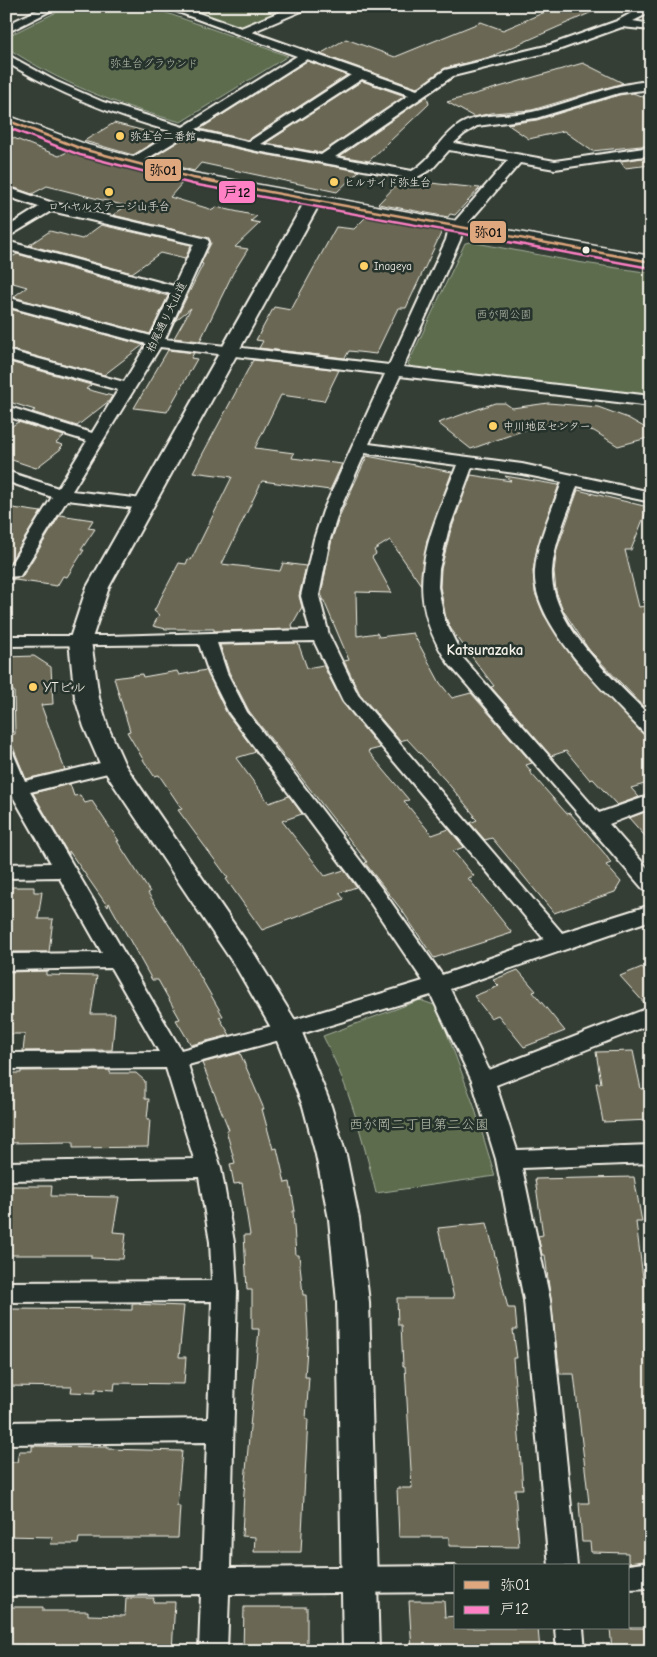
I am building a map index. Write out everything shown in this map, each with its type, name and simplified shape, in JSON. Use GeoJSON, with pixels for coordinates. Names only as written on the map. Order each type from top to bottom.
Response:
{"type":"FeatureCollection","features":[{"type":"Feature","properties":{"kind":"main road"},"geometry":{"type":"LineString","coordinates":[[6,120],[74,146],[132,164],[193,178],[456,228],[651,262]]}},
{"type":"Feature","properties":{"kind":"street"},"geometry":{"type":"LineString","coordinates":[[6,30],[55,6]]}},
{"type":"Feature","properties":{"kind":"street"},"geometry":{"type":"LineString","coordinates":[[167,6],[417,94]]}},
{"type":"Feature","properties":{"kind":"street"},"geometry":{"type":"LineString","coordinates":[[242,32],[302,6],[356,6]]}},
{"type":"Feature","properties":{"kind":"street"},"geometry":{"type":"LineString","coordinates":[[325,158],[449,73],[554,48],[622,23],[651,7]]}},
{"type":"Feature","properties":{"kind":"street"},"geometry":{"type":"LineString","coordinates":[[622,23],[651,27]]}},
{"type":"Feature","properties":{"kind":"street"},"geometry":{"type":"LineString","coordinates":[[132,164],[306,54]]}},
{"type":"Feature","properties":{"kind":"street"},"geometry":{"type":"LineString","coordinates":[[6,57],[30,73],[85,99],[131,116],[251,145],[414,175],[424,171],[444,145],[466,126],[478,122],[522,118],[628,87],[651,85]]}},
{"type":"Feature","properties":{"kind":"street"},"geometry":{"type":"LineString","coordinates":[[251,145],[361,74]]}},
{"type":"Feature","properties":{"kind":"street"},"geometry":{"type":"LineString","coordinates":[[444,145],[555,165],[651,151]]}},
{"type":"Feature","properties":{"kind":"street"},"geometry":{"type":"LineString","coordinates":[[516,159],[456,228],[453,240],[394,371],[362,448],[331,511],[313,574],[310,596],[320,635],[350,697],[558,942]]}},
{"type":"Feature","properties":{"kind":"street","name":"柏尾通り大山道"},"geometry":{"type":"LineString","coordinates":[[6,191],[49,206],[202,242],[156,342],[14,572],[6,572]]}},
{"type":"Feature","properties":{"kind":"street"},"geometry":{"type":"LineString","coordinates":[[313,201],[98,587],[84,624],[80,641],[81,660],[88,698],[96,726],[114,766],[246,962],[287,1030],[317,1106],[331,1155],[344,1219],[353,1302],[361,1651]]}},
{"type":"Feature","properties":{"kind":"street"},"geometry":{"type":"LineString","coordinates":[[6,234],[49,206]]}},
{"type":"Feature","properties":{"kind":"street"},"geometry":{"type":"LineString","coordinates":[[6,245],[179,292]]}},
{"type":"Feature","properties":{"kind":"street"},"geometry":{"type":"LineString","coordinates":[[6,301],[156,342],[651,400]]}},
{"type":"Feature","properties":{"kind":"street"},"geometry":{"type":"LineString","coordinates":[[6,354],[127,388]]}},
{"type":"Feature","properties":{"kind":"street"},"geometry":{"type":"LineString","coordinates":[[6,411],[96,439]]}},
{"type":"Feature","properties":{"kind":"street"},"geometry":{"type":"LineString","coordinates":[[362,448],[522,469],[651,497]]}},
{"type":"Feature","properties":{"kind":"street"},"geometry":{"type":"LineString","coordinates":[[466,462],[435,545],[430,579],[431,603],[442,635],[455,660],[651,885]]}},
{"type":"Feature","properties":{"kind":"street"},"geometry":{"type":"LineString","coordinates":[[6,476],[63,495],[143,504]]}},
{"type":"Feature","properties":{"kind":"street"},"geometry":{"type":"LineString","coordinates":[[571,479],[547,554],[544,581],[552,610],[572,643],[651,729]]}},
{"type":"Feature","properties":{"kind":"street"},"geometry":{"type":"LineString","coordinates":[[6,641],[320,635]]}},
{"type":"Feature","properties":{"kind":"street"},"geometry":{"type":"LineString","coordinates":[[206,638],[218,673],[238,713],[374,893],[437,985],[482,1081],[508,1159],[537,1300],[563,1564]]}},
{"type":"Feature","properties":{"kind":"street"},"geometry":{"type":"LineString","coordinates":[[6,757],[12,789],[119,960],[175,1060],[209,1168],[222,1242],[225,1291],[213,1651]]}},
{"type":"Feature","properties":{"kind":"street"},"geometry":{"type":"LineString","coordinates":[[12,789],[114,766]]}},
{"type":"Feature","properties":{"kind":"street"},"geometry":{"type":"LineString","coordinates":[[595,822],[651,801]]}},
{"type":"Feature","properties":{"kind":"street"},"geometry":{"type":"LineString","coordinates":[[6,871],[64,870]]}},
{"type":"Feature","properties":{"kind":"street"},"geometry":{"type":"LineString","coordinates":[[6,1061],[175,1060],[287,1030],[437,985],[558,942],[651,912]]}},
{"type":"Feature","properties":{"kind":"street"},"geometry":{"type":"LineString","coordinates":[[6,962],[119,960]]}},
{"type":"Feature","properties":{"kind":"street"},"geometry":{"type":"LineString","coordinates":[[482,1081],[651,1015]]}},
{"type":"Feature","properties":{"kind":"street"},"geometry":{"type":"LineString","coordinates":[[508,1159],[651,1154]]}},
{"type":"Feature","properties":{"kind":"street"},"geometry":{"type":"LineString","coordinates":[[6,1171],[209,1168]]}},
{"type":"Feature","properties":{"kind":"street"},"geometry":{"type":"LineString","coordinates":[[6,1292],[225,1291]]}},
{"type":"Feature","properties":{"kind":"street"},"geometry":{"type":"LineString","coordinates":[[6,1433],[220,1430]]}},
{"type":"Feature","properties":{"kind":"street"},"geometry":{"type":"LineString","coordinates":[[630,1576],[651,1575]]}},
{"type":"Feature","properties":{"kind":"street"},"geometry":{"type":"LineString","coordinates":[[6,1583],[454,1579]]}},
{"type":"Feature","properties":{"kind":"street"},"geometry":{"type":"LineString","coordinates":[[568,1630],[571,1651]]}},
{"type":"Feature","properties":{"kind":"green space","name":"弥生台グラウンド"},"geometry":{"type":"Polygon","coordinates":[[[69,6],[147,6],[288,56],[181,122],[135,109],[90,92],[47,72],[6,47],[6,37],[69,6]]]}},
{"type":"Feature","properties":{"kind":"green space"},"geometry":{"type":"Polygon","coordinates":[[[180,6],[293,6],[240,28],[180,6]]]}},
{"type":"Feature","properties":{"kind":"green space","name":"西が岡公園"},"geometry":{"type":"Polygon","coordinates":[[[471,242],[577,262],[651,273],[651,395],[412,368],[408,364],[465,243],[471,242]]]}},
{"type":"Feature","properties":{"kind":"green space","name":"西が岡二丁目第二公園"},"geometry":{"type":"Polygon","coordinates":[[[420,1000],[437,1006],[474,1106],[495,1176],[376,1193],[348,1094],[323,1036],[420,1000]]]}},
{"type":"Feature","properties":{"kind":"building"},"geometry":{"type":"Polygon","coordinates":[[[559,6],[590,6],[592,12],[490,57],[445,68],[417,88],[320,54],[346,39],[395,57],[481,22],[503,30],[559,6]]]}},
{"type":"Feature","properties":{"kind":"building"},"geometry":{"type":"Polygon","coordinates":[[[307,61],[347,75],[248,140],[200,129],[307,61]]]}},
{"type":"Feature","properties":{"kind":"building"},"geometry":{"type":"Polygon","coordinates":[[[583,63],[623,83],[532,110],[492,113],[474,117],[447,102],[583,63]]]}},
{"type":"Feature","properties":{"kind":"building"},"geometry":{"type":"Polygon","coordinates":[[[362,81],[405,96],[321,153],[266,143],[362,81]]]}},
{"type":"Feature","properties":{"kind":"building"},"geometry":{"type":"Polygon","coordinates":[[[633,93],[651,100],[651,145],[592,151],[564,131],[529,139],[507,124],[537,120],[619,95],[633,93]]]}},
{"type":"Feature","properties":{"kind":"building"},"geometry":{"type":"Polygon","coordinates":[[[427,96],[429,104],[369,161],[340,156],[427,96]]]}},
{"type":"Feature","properties":{"kind":"building"},"geometry":{"type":"Polygon","coordinates":[[[114,123],[164,136],[133,155],[84,141],[114,123]]]}},
{"type":"Feature","properties":{"kind":"building"},"geometry":{"type":"Polygon","coordinates":[[[6,135],[59,156],[67,152],[183,182],[170,197],[213,210],[216,207],[257,216],[251,221],[260,223],[235,247],[248,249],[233,273],[200,341],[174,338],[191,308],[175,321],[203,264],[201,263],[211,243],[209,238],[113,215],[126,206],[47,186],[32,194],[6,185],[6,135]]]}},
{"type":"Feature","properties":{"kind":"building"},"geometry":{"type":"Polygon","coordinates":[[[186,137],[257,153],[359,171],[337,192],[201,163],[194,171],[150,159],[186,137]]]}},
{"type":"Feature","properties":{"kind":"building"},"geometry":{"type":"Polygon","coordinates":[[[651,157],[651,165],[625,168],[620,161],[651,157]]]}},
{"type":"Feature","properties":{"kind":"building"},"geometry":{"type":"Polygon","coordinates":[[[402,179],[480,188],[455,215],[450,214],[448,217],[378,204],[402,179]]]}},
{"type":"Feature","properties":{"kind":"building"},"geometry":{"type":"Polygon","coordinates":[[[366,217],[442,231],[406,308],[398,308],[376,354],[349,351],[345,358],[259,348],[263,341],[256,340],[274,307],[291,310],[336,227],[354,229],[366,217]]]}},
{"type":"Feature","properties":{"kind":"building"},"geometry":{"type":"Polygon","coordinates":[[[101,225],[191,245],[185,259],[160,253],[132,273],[29,245],[50,231],[82,239],[101,225]]]}},
{"type":"Feature","properties":{"kind":"building"},"geometry":{"type":"Polygon","coordinates":[[[6,253],[14,256],[17,254],[168,296],[150,334],[13,297],[27,287],[6,281],[6,253]]]}},
{"type":"Feature","properties":{"kind":"building"},"geometry":{"type":"Polygon","coordinates":[[[6,308],[143,345],[104,375],[6,348],[6,308]]]}},
{"type":"Feature","properties":{"kind":"building"},"geometry":{"type":"Polygon","coordinates":[[[168,350],[194,353],[191,358],[197,359],[167,412],[134,408],[168,350]]]}},
{"type":"Feature","properties":{"kind":"building"},"geometry":{"type":"Polygon","coordinates":[[[253,360],[339,370],[324,401],[281,395],[255,448],[294,453],[292,458],[342,464],[330,490],[262,481],[222,564],[280,571],[283,563],[306,566],[299,596],[302,607],[292,625],[293,629],[214,631],[214,629],[166,629],[153,626],[159,615],[154,611],[179,563],[186,564],[188,559],[191,560],[232,477],[193,472],[253,360]]]}},
{"type":"Feature","properties":{"kind":"building"},"geometry":{"type":"Polygon","coordinates":[[[6,361],[91,385],[86,389],[112,396],[109,401],[77,426],[32,412],[35,410],[6,401],[6,361]]]}},
{"type":"Feature","properties":{"kind":"building","name":"中川地区センター"},"geometry":{"type":"Polygon","coordinates":[[[495,403],[505,403],[512,408],[548,403],[598,407],[628,418],[651,431],[651,437],[618,446],[594,431],[571,425],[549,425],[536,426],[471,449],[438,423],[495,403]]]}},
{"type":"Feature","properties":{"kind":"building"},"geometry":{"type":"Polygon","coordinates":[[[18,422],[64,436],[56,443],[63,445],[60,448],[62,448],[36,468],[6,458],[6,430],[18,422]]]}},
{"type":"Feature","properties":{"kind":"building"},"geometry":{"type":"Polygon","coordinates":[[[367,456],[452,472],[427,540],[421,585],[390,540],[374,550],[376,554],[372,557],[392,593],[356,592],[357,636],[377,633],[379,637],[413,633],[440,683],[452,698],[471,693],[532,763],[526,765],[531,771],[529,771],[567,814],[570,813],[605,854],[611,863],[606,865],[621,882],[615,892],[554,913],[492,838],[485,840],[470,823],[477,820],[473,816],[475,816],[446,781],[407,739],[400,741],[360,694],[344,661],[349,660],[321,594],[332,539],[340,515],[367,456]]]}},
{"type":"Feature","properties":{"kind":"building"},"geometry":{"type":"Polygon","coordinates":[[[471,475],[511,481],[505,476],[559,485],[537,548],[533,571],[535,593],[544,615],[574,660],[643,734],[651,737],[651,782],[631,788],[639,797],[617,805],[593,779],[590,780],[566,751],[551,756],[491,687],[494,686],[451,629],[446,618],[440,587],[441,569],[450,533],[471,475]]]}},
{"type":"Feature","properties":{"kind":"building"},"geometry":{"type":"Polygon","coordinates":[[[578,490],[648,507],[631,550],[625,550],[639,607],[645,606],[651,613],[651,714],[589,650],[563,610],[556,591],[554,571],[557,549],[578,490]]]}},
{"type":"Feature","properties":{"kind":"building"},"geometry":{"type":"Polygon","coordinates":[[[6,507],[41,512],[8,565],[6,565],[6,507]]]}},
{"type":"Feature","properties":{"kind":"building"},"geometry":{"type":"Polygon","coordinates":[[[60,515],[93,520],[88,528],[95,529],[81,550],[84,550],[67,577],[63,576],[57,586],[8,579],[22,577],[60,515]]]}},
{"type":"Feature","properties":{"kind":"building"},"geometry":{"type":"Polygon","coordinates":[[[298,643],[307,668],[323,665],[342,702],[380,748],[368,751],[409,800],[404,801],[432,835],[449,829],[464,847],[453,851],[474,876],[468,878],[512,933],[434,958],[403,912],[365,863],[367,862],[249,711],[229,672],[220,645],[298,643]]]}},
{"type":"Feature","properties":{"kind":"building"},"geometry":{"type":"Polygon","coordinates":[[[34,656],[51,667],[53,704],[41,705],[65,770],[26,779],[8,735],[15,734],[14,691],[6,691],[6,657],[34,656]]]}},
{"type":"Feature","properties":{"kind":"building"},"geometry":{"type":"Polygon","coordinates":[[[206,670],[227,714],[256,752],[236,758],[269,803],[289,796],[302,814],[282,821],[325,876],[344,870],[356,887],[339,893],[344,899],[262,930],[226,879],[228,878],[178,810],[182,809],[159,775],[154,776],[144,761],[127,732],[130,731],[114,678],[142,674],[143,677],[177,671],[179,675],[206,670]]]}},
{"type":"Feature","properties":{"kind":"building"},"geometry":{"type":"Polygon","coordinates":[[[70,784],[74,796],[80,795],[85,803],[92,801],[119,841],[117,841],[150,892],[148,893],[182,945],[223,1016],[219,1017],[230,1035],[191,1045],[176,1020],[180,1019],[158,980],[152,980],[109,903],[108,907],[69,851],[69,855],[33,793],[70,784]]]}},
{"type":"Feature","properties":{"kind":"building"},"geometry":{"type":"Polygon","coordinates":[[[651,810],[651,843],[629,818],[651,810]]]}},
{"type":"Feature","properties":{"kind":"building"},"geometry":{"type":"Polygon","coordinates":[[[6,887],[34,887],[34,892],[42,892],[38,919],[53,919],[49,952],[6,952],[6,887]]]}},
{"type":"Feature","properties":{"kind":"building"},"geometry":{"type":"Polygon","coordinates":[[[642,967],[651,977],[651,1005],[647,1006],[620,976],[642,967]]]}},
{"type":"Feature","properties":{"kind":"building"},"geometry":{"type":"Polygon","coordinates":[[[518,970],[536,991],[533,992],[565,1031],[524,1047],[498,1015],[491,1018],[474,996],[499,986],[493,980],[518,970]]]}},
{"type":"Feature","properties":{"kind":"building"},"geometry":{"type":"Polygon","coordinates":[[[46,971],[46,975],[97,976],[91,1014],[115,1014],[112,1050],[23,1051],[25,1034],[6,1034],[10,1000],[6,1000],[6,972],[46,971]]]}},
{"type":"Feature","properties":{"kind":"building"},"geometry":{"type":"Polygon","coordinates":[[[633,1051],[641,1089],[651,1088],[651,1120],[603,1122],[596,1083],[601,1083],[596,1052],[633,1051]]]}},
{"type":"Feature","properties":{"kind":"building"},"geometry":{"type":"Polygon","coordinates":[[[240,1053],[264,1109],[262,1109],[273,1149],[277,1148],[285,1183],[290,1182],[295,1211],[293,1211],[296,1255],[299,1255],[303,1295],[306,1295],[308,1335],[305,1377],[309,1377],[301,1552],[254,1552],[255,1537],[242,1536],[244,1492],[259,1329],[252,1329],[252,1290],[247,1290],[244,1235],[250,1235],[242,1183],[234,1184],[230,1164],[235,1163],[226,1130],[229,1130],[202,1063],[240,1053]]]}},
{"type":"Feature","properties":{"kind":"building"},"geometry":{"type":"Polygon","coordinates":[[[110,1070],[110,1073],[136,1073],[145,1081],[145,1099],[149,1099],[147,1119],[150,1119],[148,1147],[73,1148],[73,1142],[6,1143],[6,1073],[21,1073],[21,1071],[110,1070]]]}},
{"type":"Feature","properties":{"kind":"building"},"geometry":{"type":"Polygon","coordinates":[[[634,1177],[642,1222],[636,1222],[644,1286],[651,1286],[651,1560],[628,1563],[628,1553],[591,1552],[590,1542],[582,1542],[579,1503],[589,1503],[574,1374],[560,1374],[545,1255],[542,1255],[538,1236],[543,1235],[535,1179],[634,1177]]]}},
{"type":"Feature","properties":{"kind":"building"},"geometry":{"type":"Polygon","coordinates":[[[6,1186],[52,1186],[51,1196],[119,1197],[113,1232],[126,1233],[123,1259],[91,1258],[91,1255],[6,1255],[6,1186]]]}},
{"type":"Feature","properties":{"kind":"building"},"geometry":{"type":"Polygon","coordinates":[[[487,1223],[508,1308],[515,1308],[517,1330],[513,1330],[517,1358],[513,1358],[523,1489],[515,1489],[519,1547],[449,1546],[449,1537],[399,1537],[397,1488],[412,1488],[405,1366],[403,1366],[401,1325],[398,1325],[397,1298],[454,1298],[438,1228],[487,1223]]]}},
{"type":"Feature","properties":{"kind":"building"},"geometry":{"type":"Polygon","coordinates":[[[132,1304],[184,1306],[179,1357],[186,1357],[184,1384],[115,1383],[114,1390],[95,1389],[95,1393],[71,1392],[72,1387],[6,1386],[6,1318],[8,1318],[10,1309],[132,1310],[132,1304]]]}},
{"type":"Feature","properties":{"kind":"building"},"geometry":{"type":"Polygon","coordinates":[[[32,1446],[108,1447],[108,1449],[182,1451],[177,1506],[180,1506],[178,1538],[79,1538],[78,1544],[51,1544],[52,1537],[6,1536],[6,1462],[17,1462],[19,1451],[32,1451],[32,1446]]]}},
{"type":"Feature","properties":{"kind":"building"},"geometry":{"type":"Polygon","coordinates":[[[126,1598],[154,1598],[153,1602],[175,1602],[172,1651],[24,1645],[23,1651],[6,1651],[6,1607],[43,1607],[43,1611],[88,1611],[88,1615],[125,1616],[126,1598]]]}},
{"type":"Feature","properties":{"kind":"building"},"geometry":{"type":"Polygon","coordinates":[[[409,1601],[444,1601],[445,1617],[454,1616],[454,1630],[538,1630],[540,1651],[412,1651],[409,1601]]]}},
{"type":"Feature","properties":{"kind":"building"},"geometry":{"type":"Polygon","coordinates":[[[244,1607],[307,1607],[307,1651],[243,1651],[244,1607]]]}},
{"type":"Feature","properties":{"kind":"building"},"geometry":{"type":"Polygon","coordinates":[[[644,1628],[646,1651],[612,1651],[610,1630],[644,1628]]]}},
{"type":"Feature","properties":{"kind":"transit line","name":"弥01"},"geometry":{"type":"LineString","coordinates":[[6,120],[82,149],[193,178],[651,262]]}},
{"type":"Feature","properties":{"kind":"transit line","name":"戸12"},"geometry":{"type":"LineString","coordinates":[[6,127],[80,155],[192,184],[650,268]]}},
{"type":"Feature","properties":{"kind":"place","name":"弥生台二番館"},"geometry":{"type":"Point","coordinates":[120,136]}},
{"type":"Feature","properties":{"kind":"place","name":"ヒルサイド弥生台"},"geometry":{"type":"Point","coordinates":[334,182]}},
{"type":"Feature","properties":{"kind":"place","name":"ロイヤルステージ山手台"},"geometry":{"type":"Point","coordinates":[109,192]}},
{"type":"Feature","properties":{"kind":"place","name":"Inageya"},"geometry":{"type":"Point","coordinates":[364,266]}},
{"type":"Feature","properties":{"kind":"place","name":"中川地区センター"},"geometry":{"type":"Point","coordinates":[493,426]}},
{"type":"Feature","properties":{"kind":"place","name":"YTビル"},"geometry":{"type":"Point","coordinates":[33,687]}},
{"type":"Feature","properties":{"kind":"district","name":"Katsurazaka"},"geometry":{"type":"Point","coordinates":[485,650]}}]}
